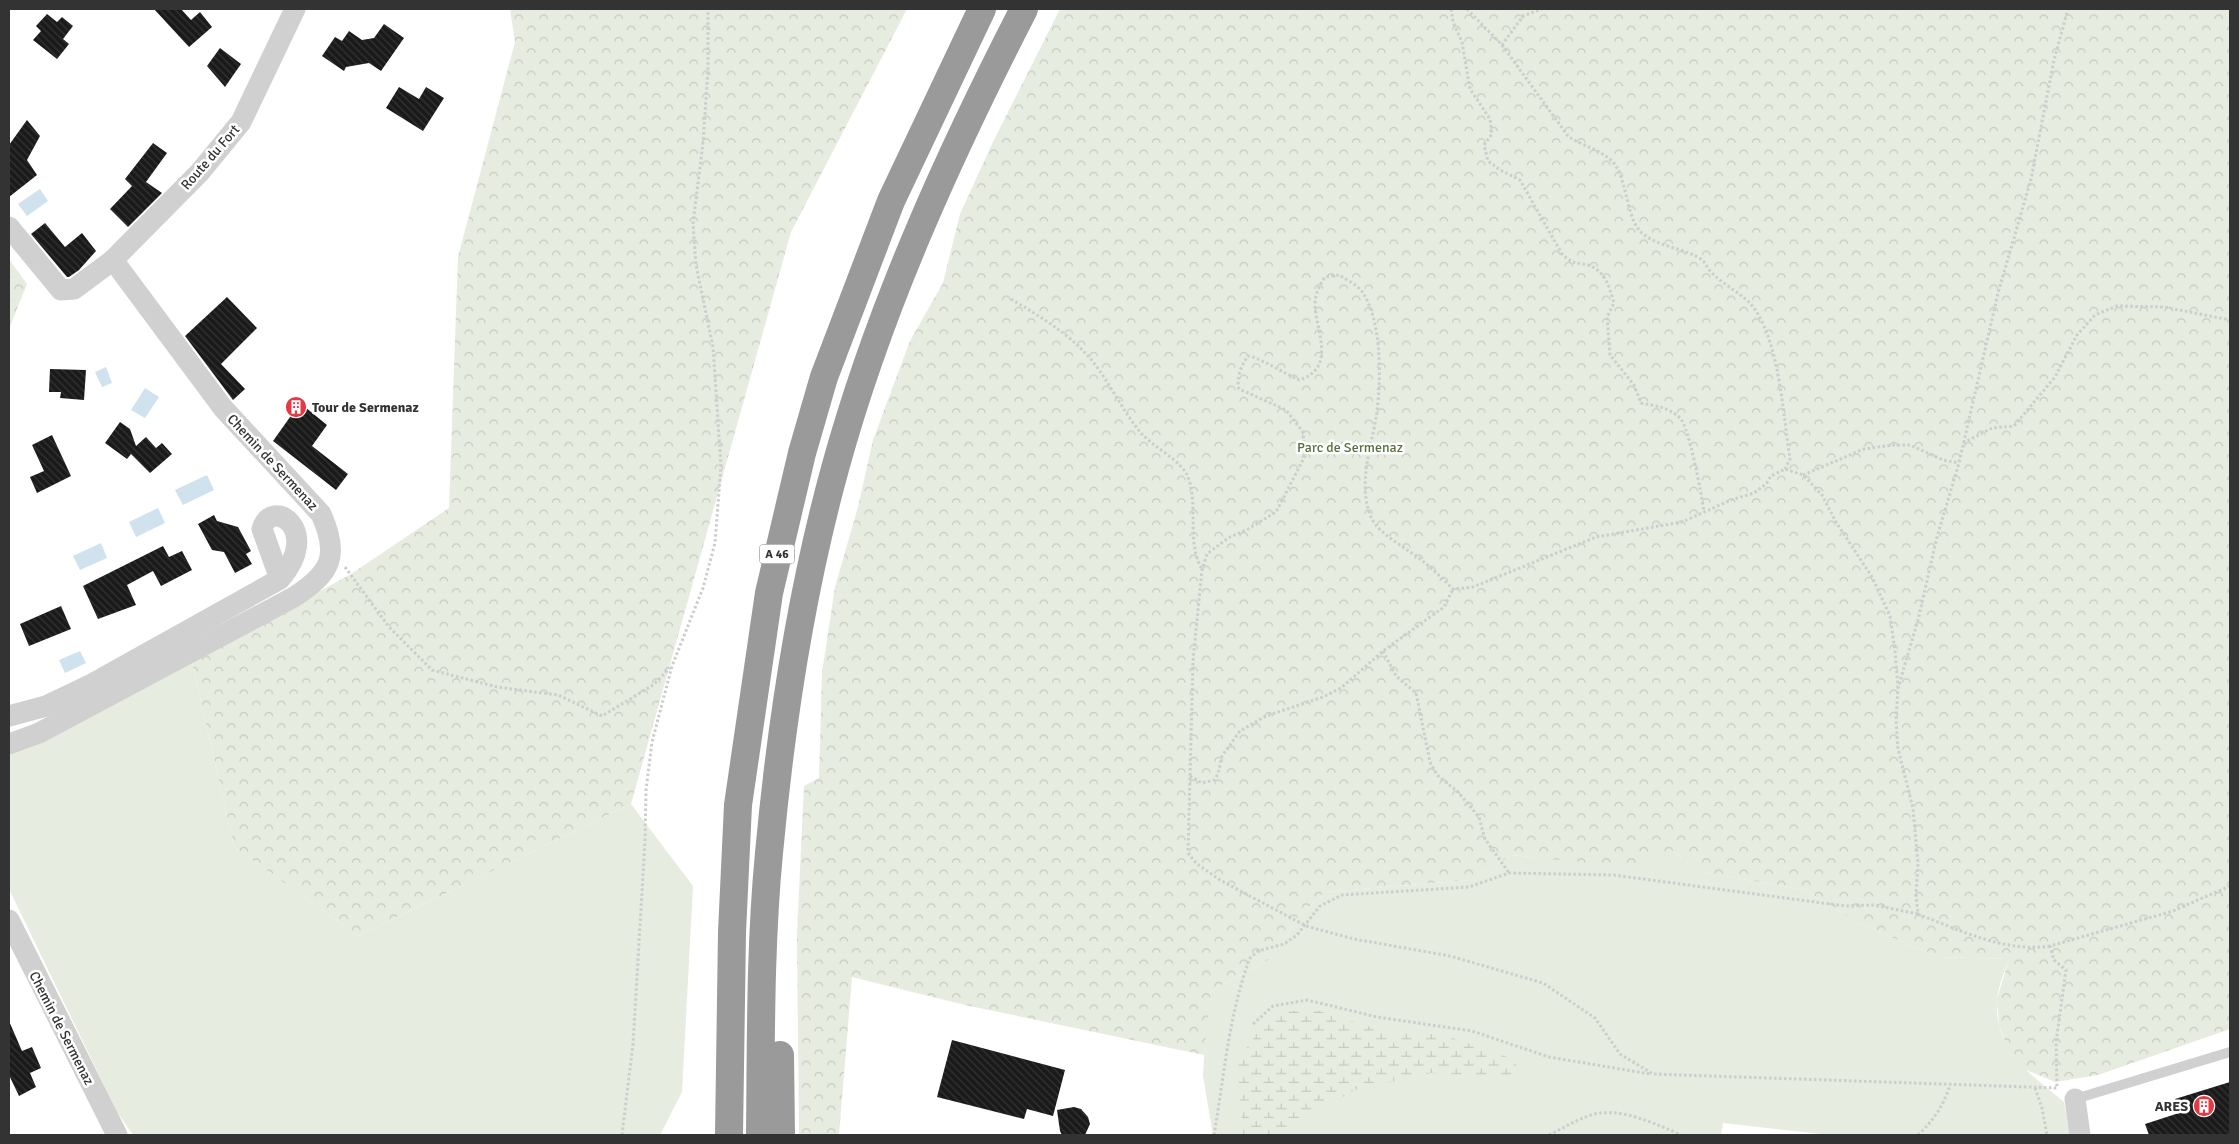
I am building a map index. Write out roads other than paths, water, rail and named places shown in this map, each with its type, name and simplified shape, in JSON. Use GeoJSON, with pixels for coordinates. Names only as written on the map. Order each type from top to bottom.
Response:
{"type":"FeatureCollection","features":[{"type":"Feature","properties":{"kind":"highway","name":"A 46"},"geometry":{"type":"LineString","coordinates":[[729,1135],[732,932],[738,805],[763,625],[773,574],[800,462],[824,378],[862,274],[911,156],[982,9]]}},
{"type":"Feature","properties":{"kind":"highway","name":"A 46"},"geometry":{"type":"LineString","coordinates":[[760,1135],[764,931],[776,785],[796,648],[821,525],[836,463],[900,274],[966,125],[1024,9]]}},
{"type":"Feature","properties":{"kind":"highway"},"geometry":{"type":"LineString","coordinates":[[781,1135],[781,935],[788,706]]}},
{"type":"Feature","properties":{"kind":"street","name":"Route du Fort"},"geometry":{"type":"LineString","coordinates":[[113,260],[200,172],[241,122],[295,9]]}},
{"type":"Feature","properties":{"kind":"street"},"geometry":{"type":"LineString","coordinates":[[9,227],[61,290],[74,289],[113,260]]}},
{"type":"Feature","properties":{"kind":"street","name":"Chemin de Sermenaz"},"geometry":{"type":"LineString","coordinates":[[9,744],[56,724],[294,597],[316,582],[324,573],[330,554],[331,544],[328,530],[320,514],[223,408],[113,260]]}},
{"type":"Feature","properties":{"kind":"street"},"geometry":{"type":"LineString","coordinates":[[9,716],[46,706],[92,684],[280,579]]}},
{"type":"Feature","properties":{"kind":"street","name":"Chemin de Sermenaz"},"geometry":{"type":"LineString","coordinates":[[9,920],[117,1135]]}},
{"type":"Feature","properties":{"kind":"street"},"geometry":{"type":"LineString","coordinates":[[2075,1099],[2080,1135]]}},
{"type":"Feature","properties":{"kind":"lane"},"geometry":{"type":"LineString","coordinates":[[2075,1099],[2230,1052]]}},
{"type":"Feature","properties":{"kind":"water"},"geometry":{"type":"Polygon","coordinates":[[[40,189],[48,201],[27,216],[18,204],[40,189]]]}},
{"type":"Feature","properties":{"kind":"water"},"geometry":{"type":"Polygon","coordinates":[[[106,367],[112,383],[102,387],[95,372],[106,367]]]}},
{"type":"Feature","properties":{"kind":"water"},"geometry":{"type":"Polygon","coordinates":[[[145,388],[159,397],[145,418],[131,410],[145,388]]]}},
{"type":"Feature","properties":{"kind":"water"},"geometry":{"type":"Polygon","coordinates":[[[207,475],[214,490],[183,505],[175,490],[207,475]]]}},
{"type":"Feature","properties":{"kind":"water"},"geometry":{"type":"Polygon","coordinates":[[[158,508],[165,523],[136,537],[129,522],[158,508]]]}},
{"type":"Feature","properties":{"kind":"water"},"geometry":{"type":"Polygon","coordinates":[[[101,543],[107,558],[80,570],[73,556],[101,543]]]}},
{"type":"Feature","properties":{"kind":"water"},"geometry":{"type":"Polygon","coordinates":[[[80,651],[86,663],[65,673],[59,660],[80,651]]]}},
{"type":"Feature","properties":{"kind":"place","name":"Tour de Sermenaz"},"geometry":{"type":"Point","coordinates":[296,407]}},
{"type":"Feature","properties":{"kind":"place","name":"ARES"},"geometry":{"type":"Point","coordinates":[2204,1106]}},
{"type":"Feature","properties":{"kind":"park label","name":"Parc de Sermenaz"},"geometry":{"type":"Point","coordinates":[1350,447]}}]}
